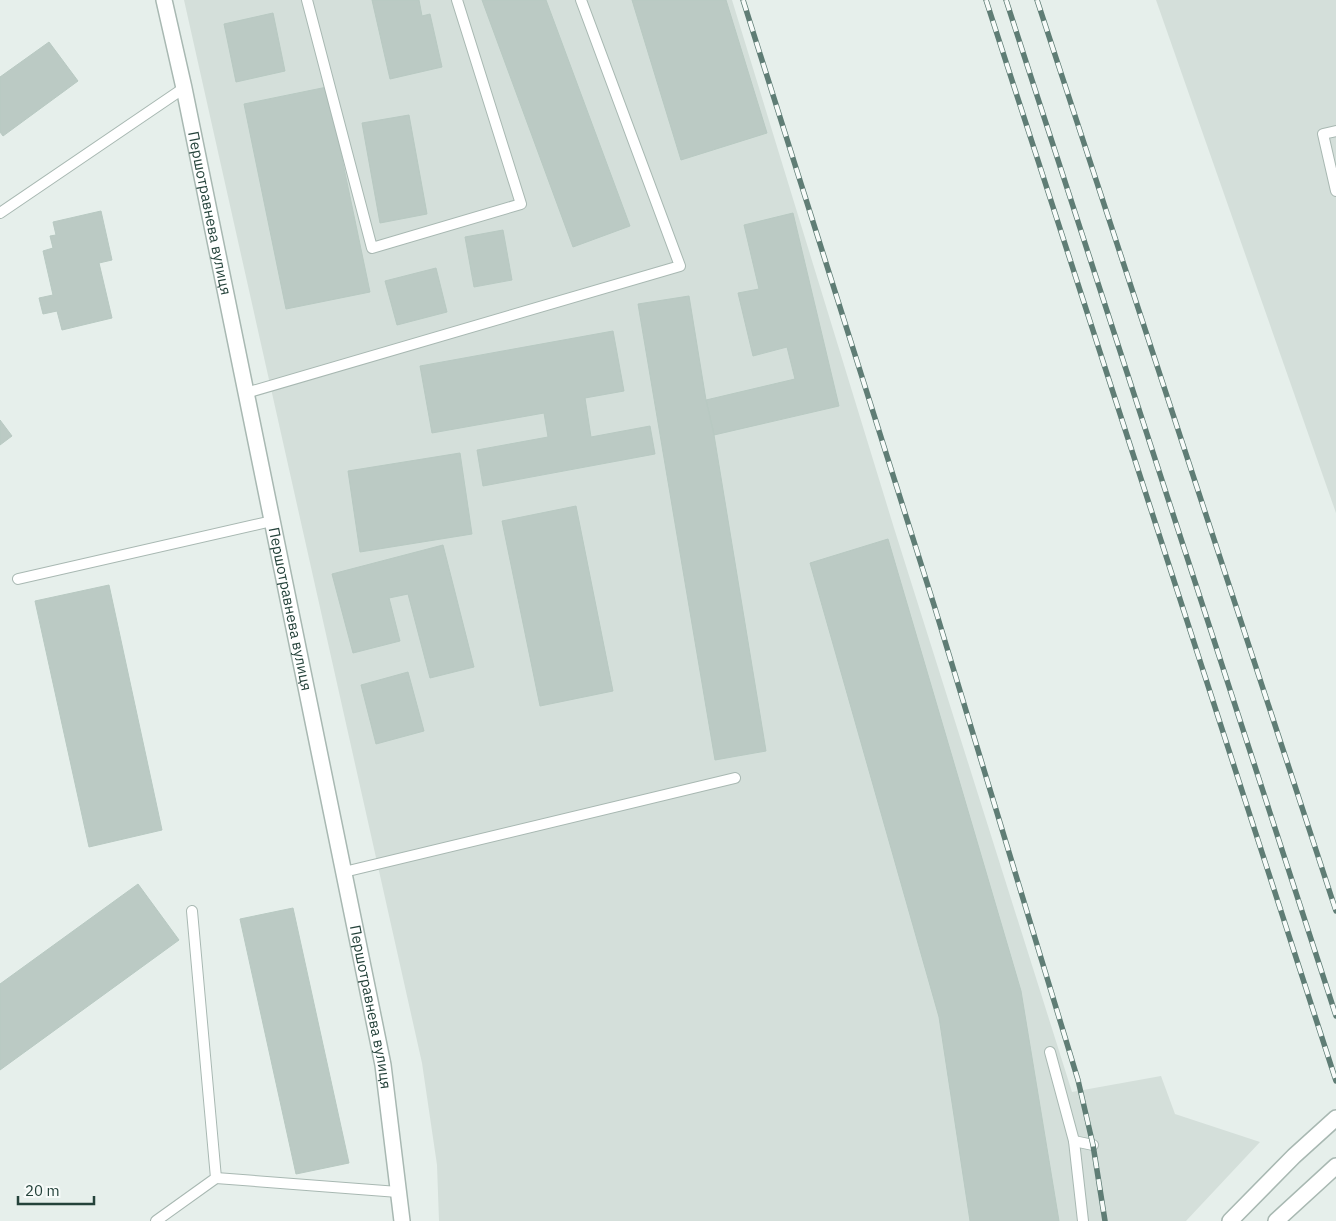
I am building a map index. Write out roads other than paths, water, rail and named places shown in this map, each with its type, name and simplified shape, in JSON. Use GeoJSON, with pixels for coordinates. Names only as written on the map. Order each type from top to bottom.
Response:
{"type":"FeatureCollection","features":[{"type":"Feature","properties":{"kind":"street","name":"Першотравнева вулиця"},"geometry":{"type":"LineString","coordinates":[[164,0],[184,88],[383,1065],[402,1221]]}},
{"type":"Feature","properties":{"kind":"street"},"geometry":{"type":"LineString","coordinates":[[1230,1221],[1294,1156],[1336,1118]]}},
{"type":"Feature","properties":{"kind":"street"},"geometry":{"type":"LineString","coordinates":[[1276,1221],[1336,1166]]}},
{"type":"Feature","properties":{"kind":"lane"},"geometry":{"type":"LineString","coordinates":[[307,0],[372,248],[522,204],[457,0]]}},
{"type":"Feature","properties":{"kind":"lane"},"geometry":{"type":"LineString","coordinates":[[246,393],[680,266],[581,0]]}},
{"type":"Feature","properties":{"kind":"lane"},"geometry":{"type":"LineString","coordinates":[[0,213],[184,88]]}},
{"type":"Feature","properties":{"kind":"lane"},"geometry":{"type":"LineString","coordinates":[[1336,131],[1324,134],[1336,191]]}},
{"type":"Feature","properties":{"kind":"lane"},"geometry":{"type":"LineString","coordinates":[[18,579],[272,521]]}},
{"type":"Feature","properties":{"kind":"lane"},"geometry":{"type":"LineString","coordinates":[[344,872],[735,778]]}},
{"type":"Feature","properties":{"kind":"lane"},"geometry":{"type":"LineString","coordinates":[[192,911],[216,1178]]}},
{"type":"Feature","properties":{"kind":"lane"},"geometry":{"type":"LineString","coordinates":[[1050,1052],[1074,1141],[1083,1221]]}},
{"type":"Feature","properties":{"kind":"lane"},"geometry":{"type":"LineString","coordinates":[[1074,1141],[1093,1146]]}},
{"type":"Feature","properties":{"kind":"lane"},"geometry":{"type":"LineString","coordinates":[[156,1221],[216,1178],[398,1192]]}},
{"type":"Feature","properties":{"kind":"railway"},"geometry":{"type":"LineString","coordinates":[[743,0],[934,605],[1078,1080],[1093,1145],[1105,1221]]}},
{"type":"Feature","properties":{"kind":"railway"},"geometry":{"type":"LineString","coordinates":[[986,0],[1336,1081]]}},
{"type":"Feature","properties":{"kind":"railway"},"geometry":{"type":"LineString","coordinates":[[1006,0],[1336,1016]]}},
{"type":"Feature","properties":{"kind":"railway"},"geometry":{"type":"LineString","coordinates":[[1037,0],[1336,911]]}}]}
